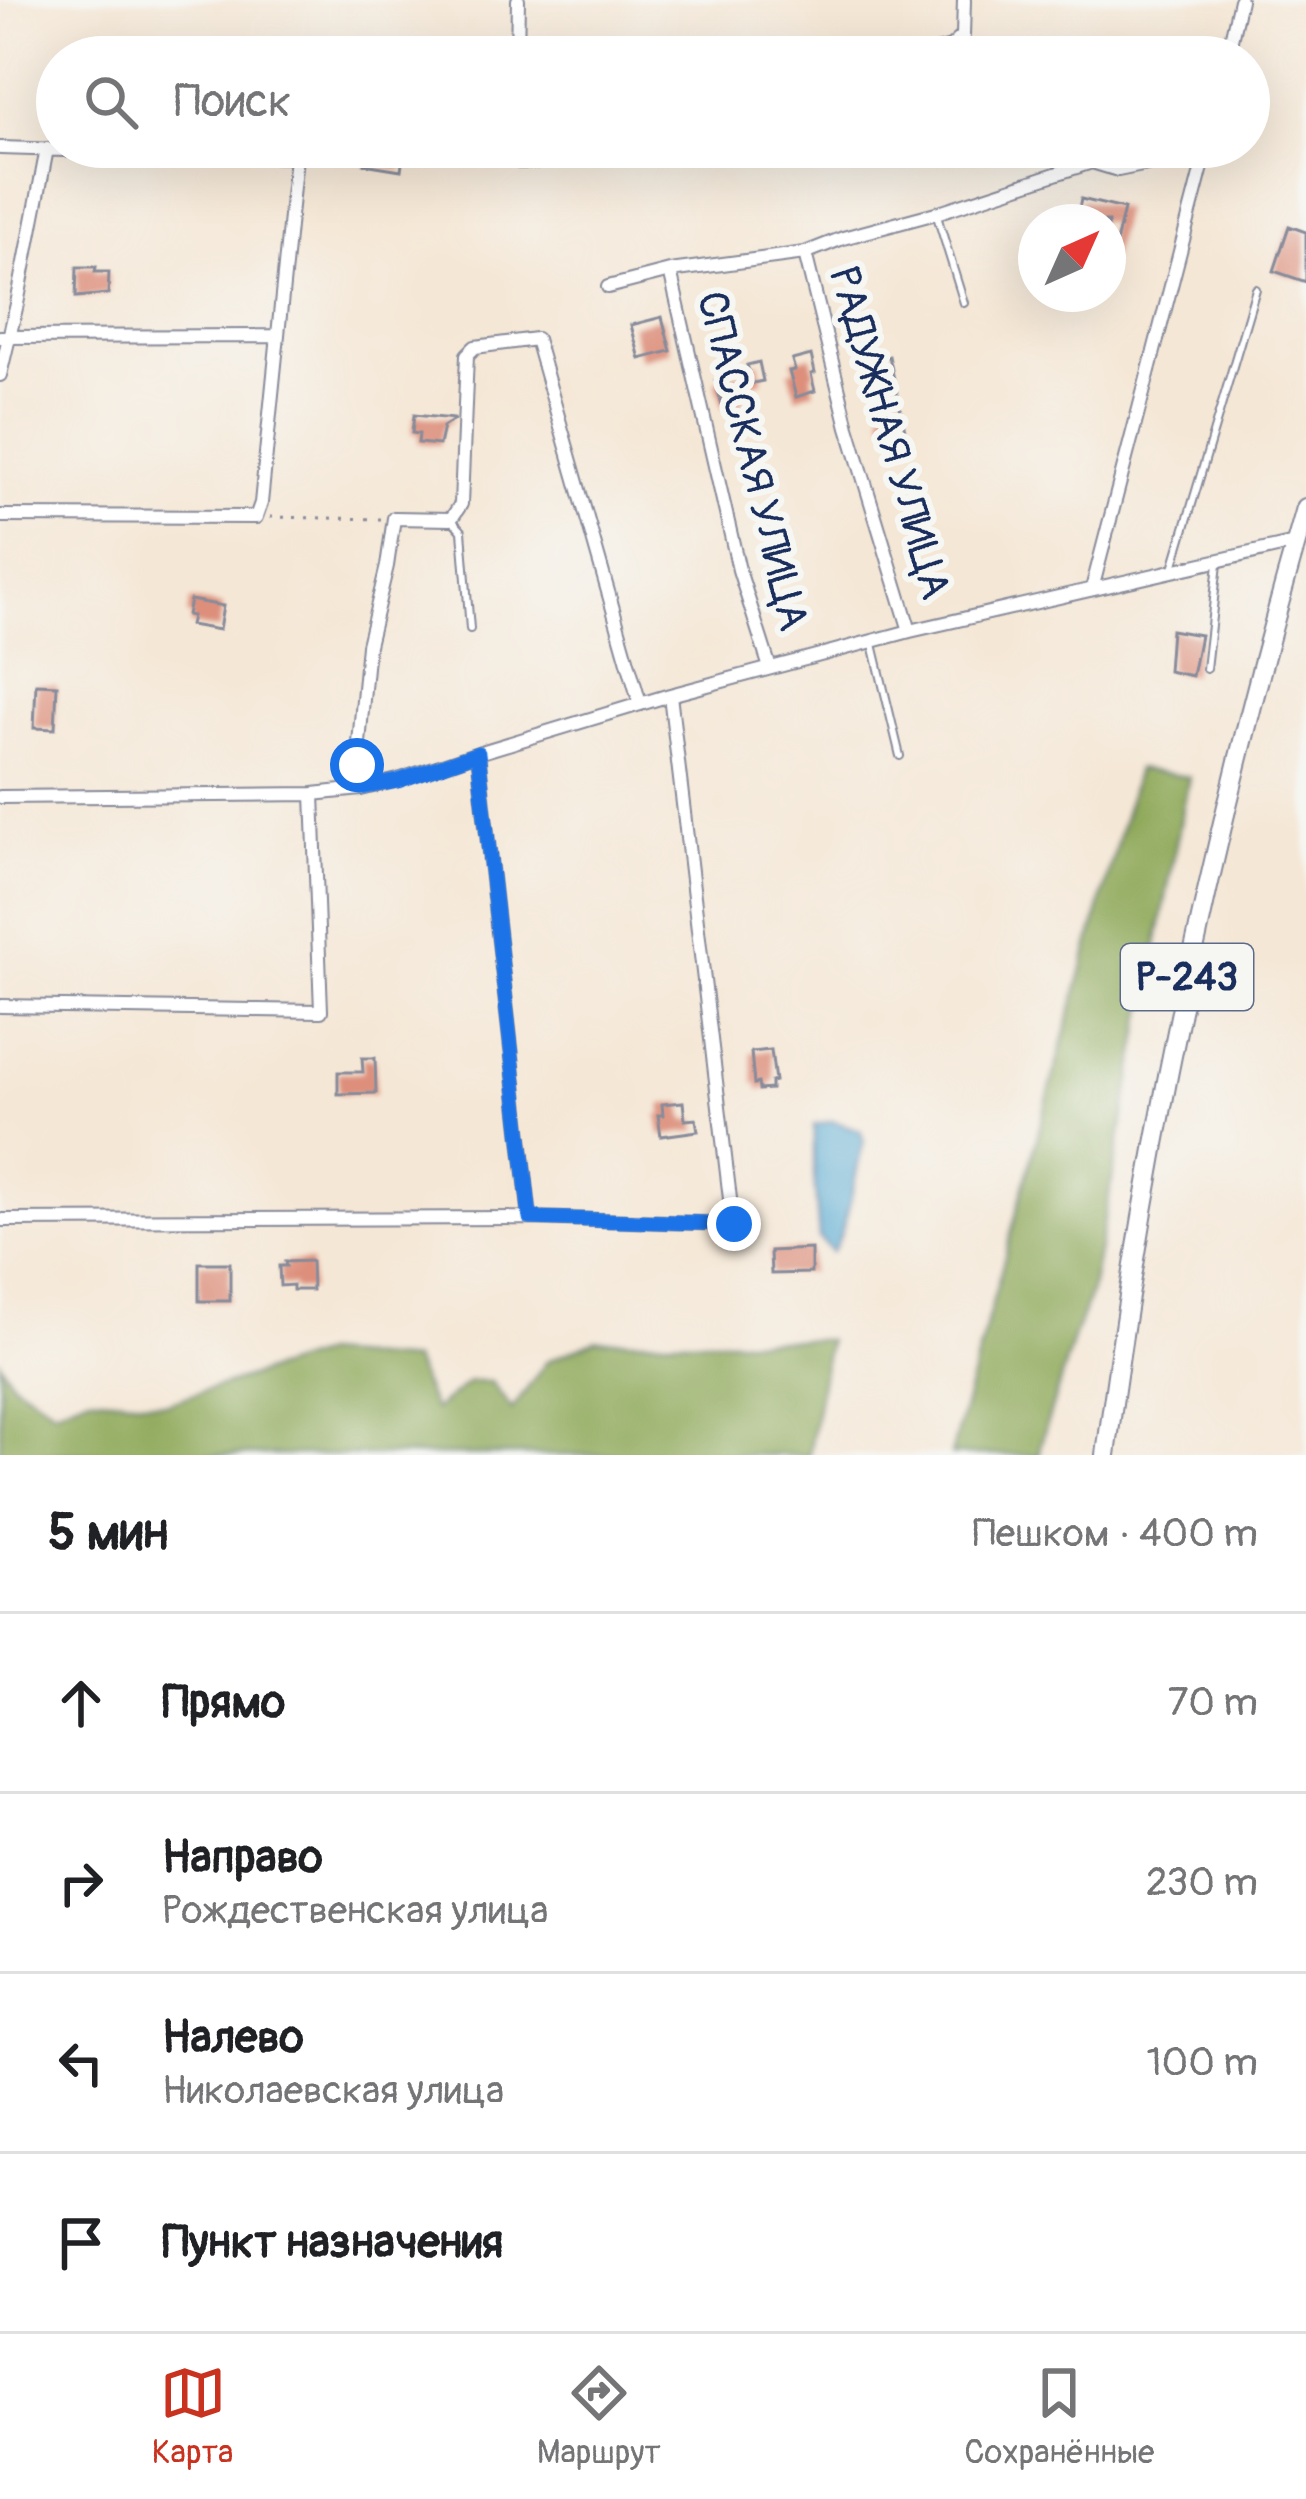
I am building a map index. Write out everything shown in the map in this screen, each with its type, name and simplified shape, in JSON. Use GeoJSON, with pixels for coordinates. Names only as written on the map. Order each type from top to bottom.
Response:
{"type":"FeatureCollection","features":[{"type":"Feature","properties":{"kind":"highway","name":"Р-243"},"geometry":{"type":"LineString","coordinates":[[1106,1455],[1130,1284],[1193,947],[1256,681],[1301,542],[1306,508]]}},
{"type":"Feature","properties":{"kind":"street"},"geometry":{"type":"LineString","coordinates":[[517,36],[518,0]]}},
{"type":"Feature","properties":{"kind":"street"},"geometry":{"type":"LineString","coordinates":[[963,36],[964,0]]}},
{"type":"Feature","properties":{"kind":"street"},"geometry":{"type":"LineString","coordinates":[[1232,36],[1240,0]]}},
{"type":"Feature","properties":{"kind":"street"},"geometry":{"type":"LineString","coordinates":[[0,148],[36,149]]}},
{"type":"Feature","properties":{"kind":"street"},"geometry":{"type":"LineString","coordinates":[[0,375],[4,337],[43,168]]}},
{"type":"Feature","properties":{"kind":"street"},"geometry":{"type":"LineString","coordinates":[[0,516],[256,517],[295,168]]}},
{"type":"Feature","properties":{"kind":"street","name":"СПАССКАЯ УЛИЦА"},"geometry":{"type":"LineString","coordinates":[[608,287],[670,271],[805,253],[1074,168]]}},
{"type":"Feature","properties":{"kind":"street"},"geometry":{"type":"LineString","coordinates":[[1092,589],[1201,168]]}},
{"type":"Feature","properties":{"kind":"street","name":"РАДУЖНАЯ УЛИЦА"},"geometry":{"type":"LineString","coordinates":[[805,253],[848,427],[910,631]]}},
{"type":"Feature","properties":{"kind":"street","name":"СПАССКАЯ УЛИЦА"},"geometry":{"type":"LineString","coordinates":[[670,271],[739,570],[770,668]]}},
{"type":"Feature","properties":{"kind":"street"},"geometry":{"type":"LineString","coordinates":[[4,337],[278,336]]}},
{"type":"Feature","properties":{"kind":"street"},"geometry":{"type":"LineString","coordinates":[[361,788],[357,765],[368,645],[394,518],[451,519],[461,504],[467,355],[475,347],[536,339],[640,704]]}},
{"type":"Feature","properties":{"kind":"street"},"geometry":{"type":"LineString","coordinates":[[0,796],[313,794],[398,781],[670,695],[872,641],[1301,542]]}},
{"type":"Feature","properties":{"kind":"street"},"geometry":{"type":"LineString","coordinates":[[0,1220],[530,1218],[734,1224],[670,695]]}},
{"type":"Feature","properties":{"kind":"street"},"geometry":{"type":"LineString","coordinates":[[478,753],[530,1218]]}},
{"type":"Feature","properties":{"kind":"street"},"geometry":{"type":"LineString","coordinates":[[0,1006],[321,1011],[313,794]]}},
{"type":"Feature","properties":{"kind":"lane"},"geometry":{"type":"LineString","coordinates":[[936,213],[964,303]]}},
{"type":"Feature","properties":{"kind":"lane"},"geometry":{"type":"LineString","coordinates":[[1172,572],[1256,289]]}},
{"type":"Feature","properties":{"kind":"lane"},"geometry":{"type":"LineString","coordinates":[[451,519],[462,531],[470,628]]}},
{"type":"Feature","properties":{"kind":"lane"},"geometry":{"type":"LineString","coordinates":[[1206,669],[1219,561]]}},
{"type":"Feature","properties":{"kind":"lane"},"geometry":{"type":"LineString","coordinates":[[872,641],[900,756]]}},
{"type":"Feature","properties":{"kind":"path"},"geometry":{"type":"LineString","coordinates":[[256,517],[394,518]]}},
{"type":"Feature","properties":{"kind":"green space"},"geometry":{"type":"Polygon","coordinates":[[[1137,769],[1189,777],[1090,1295],[1040,1455],[951,1455],[1137,769]]]}},
{"type":"Feature","properties":{"kind":"green space"},"geometry":{"type":"Polygon","coordinates":[[[596,1340],[828,1340],[809,1455],[0,1455],[0,1362],[12,1382],[54,1410],[89,1396],[167,1403],[322,1354],[413,1361],[434,1410],[469,1382],[491,1382],[512,1410],[547,1361],[596,1340]]]}},
{"type":"Feature","properties":{"kind":"water"},"geometry":{"type":"Polygon","coordinates":[[[832,1121],[860,1130],[864,1141],[847,1214],[832,1252],[819,1238],[814,1125],[832,1121]]]}},
{"type":"Feature","properties":{"kind":"building"},"geometry":{"type":"Polygon","coordinates":[[[1289,226],[1306,232],[1306,282],[1274,271],[1289,226]]]}},
{"type":"Feature","properties":{"kind":"building"},"geometry":{"type":"Polygon","coordinates":[[[77,267],[109,272],[108,294],[76,297],[77,267]]]}},
{"type":"Feature","properties":{"kind":"building"},"geometry":{"type":"Polygon","coordinates":[[[662,317],[671,351],[640,359],[631,325],[662,317]]]}},
{"type":"Feature","properties":{"kind":"building"},"geometry":{"type":"Polygon","coordinates":[[[811,355],[815,391],[796,397],[789,371],[795,370],[792,360],[811,355]]]}},
{"type":"Feature","properties":{"kind":"building"},"geometry":{"type":"Polygon","coordinates":[[[889,356],[905,430],[895,433],[892,421],[884,423],[881,411],[889,409],[883,382],[877,383],[871,361],[889,356]]]}},
{"type":"Feature","properties":{"kind":"building"},"geometry":{"type":"Polygon","coordinates":[[[759,362],[763,381],[738,386],[743,402],[723,408],[715,381],[749,371],[747,365],[759,362]]]}},
{"type":"Feature","properties":{"kind":"building"},"geometry":{"type":"Polygon","coordinates":[[[414,415],[454,420],[443,427],[439,445],[418,443],[419,434],[412,433],[414,415]]]}},
{"type":"Feature","properties":{"kind":"building"},"geometry":{"type":"Polygon","coordinates":[[[190,600],[223,606],[219,630],[190,625],[190,600]]]}},
{"type":"Feature","properties":{"kind":"building"},"geometry":{"type":"Polygon","coordinates":[[[1171,630],[1200,635],[1192,676],[1168,671],[1171,630]]]}},
{"type":"Feature","properties":{"kind":"building"},"geometry":{"type":"Polygon","coordinates":[[[36,684],[57,685],[55,729],[34,728],[36,684]]]}},
{"type":"Feature","properties":{"kind":"building"},"geometry":{"type":"Polygon","coordinates":[[[771,1050],[775,1081],[771,1089],[759,1090],[758,1083],[754,1084],[751,1052],[771,1050]]]}},
{"type":"Feature","properties":{"kind":"building"},"geometry":{"type":"Polygon","coordinates":[[[362,1058],[375,1058],[376,1093],[338,1094],[338,1072],[363,1072],[362,1058]]]}},
{"type":"Feature","properties":{"kind":"building"},"geometry":{"type":"Polygon","coordinates":[[[683,1102],[685,1120],[696,1119],[698,1131],[661,1136],[658,1115],[663,1115],[662,1104],[683,1102]]]}},
{"type":"Feature","properties":{"kind":"building"},"geometry":{"type":"Polygon","coordinates":[[[811,1249],[811,1273],[771,1274],[770,1251],[811,1249]]]}},
{"type":"Feature","properties":{"kind":"building"},"geometry":{"type":"Polygon","coordinates":[[[311,1261],[312,1290],[280,1286],[279,1266],[311,1261]]]}},
{"type":"Feature","properties":{"kind":"building"},"geometry":{"type":"Polygon","coordinates":[[[199,1263],[230,1263],[230,1301],[199,1301],[199,1263]]]}},
{"type":"Feature","properties":{"kind":"route"},"geometry":{"type":"LineString","coordinates":[[357,765],[361,788],[398,781],[478,753],[530,1218],[734,1224]]}}]}
